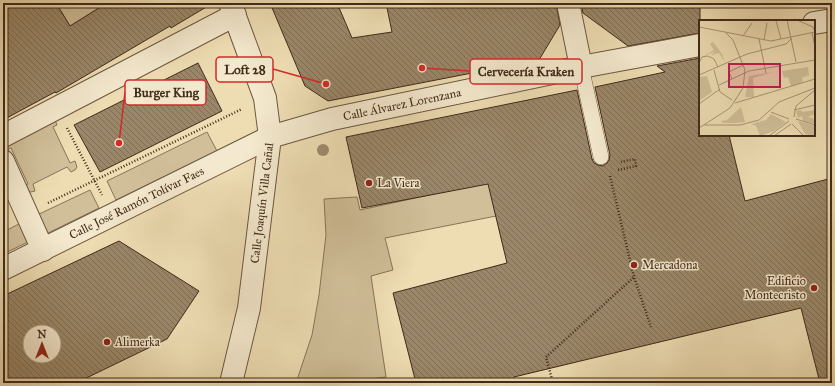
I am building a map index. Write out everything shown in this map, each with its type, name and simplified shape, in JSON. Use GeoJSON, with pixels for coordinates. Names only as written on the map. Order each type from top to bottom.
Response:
{"type":"FeatureCollection","features":[{"type":"Feature","properties":{"kind":"street"},"geometry":{"type":"LineString","coordinates":[[568,3],[581,67]]}},
{"type":"Feature","properties":{"kind":"street"},"geometry":{"type":"LineString","coordinates":[[3,136],[56,109],[233,9]]}},
{"type":"Feature","properties":{"kind":"street","name":"Calle Joaquín Villa Cañal"},"geometry":{"type":"LineString","coordinates":[[231,383],[249,308],[270,137],[265,98],[233,9]]}},
{"type":"Feature","properties":{"kind":"street"},"geometry":{"type":"LineString","coordinates":[[815,23],[832,20]]}},
{"type":"Feature","properties":{"kind":"street","name":"Calle Álvarez Lorenzana"},"geometry":{"type":"LineString","coordinates":[[270,137],[332,119],[581,67],[699,45]]}},
{"type":"Feature","properties":{"kind":"street","name":"Calle José Ramón Tolívar Faes"},"geometry":{"type":"LineString","coordinates":[[3,269],[270,137]]}},
{"type":"Feature","properties":{"kind":"street"},"geometry":{"type":"LineString","coordinates":[[3,161],[43,250]]}},
{"type":"Feature","properties":{"kind":"lane"},"geometry":{"type":"LineString","coordinates":[[581,67],[601,157]]}},
{"type":"Feature","properties":{"kind":"path"},"geometry":{"type":"LineString","coordinates":[[27,214],[265,98]]}},
{"type":"Feature","properties":{"kind":"path"},"geometry":{"type":"LineString","coordinates":[[56,109],[113,215]]}},
{"type":"Feature","properties":{"kind":"path"},"geometry":{"type":"LineString","coordinates":[[613,188],[634,277],[651,327]]}},
{"type":"Feature","properties":{"kind":"path"},"geometry":{"type":"LineString","coordinates":[[553,383],[546,357],[634,277]]}},
{"type":"Feature","properties":{"kind":"path"},"geometry":{"type":"LineString","coordinates":[[377,379],[378,383]]}},
{"type":"Feature","properties":{"kind":"shaded area"},"geometry":{"type":"Polygon","coordinates":[[[56,3],[107,3],[70,26],[56,3]]]}},
{"type":"Feature","properties":{"kind":"shaded area"},"geometry":{"type":"Polygon","coordinates":[[[55,120],[57,125],[53,127],[70,163],[75,161],[77,167],[71,172],[67,167],[33,184],[35,191],[31,192],[26,190],[24,186],[28,184],[11,148],[6,150],[4,145],[55,120]]]}},
{"type":"Feature","properties":{"kind":"shaded area"},"geometry":{"type":"Polygon","coordinates":[[[207,132],[217,151],[116,200],[107,181],[207,132]]]}},
{"type":"Feature","properties":{"kind":"shaded area"},"geometry":{"type":"Polygon","coordinates":[[[726,146],[735,159],[496,216],[385,238],[393,270],[371,276],[386,377],[370,379],[370,383],[296,383],[312,335],[319,295],[326,235],[324,199],[357,197],[360,210],[619,154],[726,146]]]}},
{"type":"Feature","properties":{"kind":"shaded area"},"geometry":{"type":"Polygon","coordinates":[[[90,190],[99,208],[46,234],[37,215],[90,190]]]}},
{"type":"Feature","properties":{"kind":"shaded area"},"geometry":{"type":"Polygon","coordinates":[[[19,224],[28,242],[3,254],[3,232],[19,224]]]}},
{"type":"Feature","properties":{"kind":"building"},"geometry":{"type":"Polygon","coordinates":[[[3,3],[56,3],[70,26],[107,3],[213,3],[171,28],[170,26],[56,93],[55,92],[3,120],[3,3]]]}},
{"type":"Feature","properties":{"kind":"building"},"geometry":{"type":"Polygon","coordinates":[[[270,3],[337,3],[352,38],[392,32],[386,3],[556,3],[560,25],[539,60],[328,101],[305,86],[270,3]]]}},
{"type":"Feature","properties":{"kind":"building"},"geometry":{"type":"Polygon","coordinates":[[[581,3],[700,3],[699,33],[628,46],[583,13],[581,3]]]}},
{"type":"Feature","properties":{"kind":"building"},"geometry":{"type":"Polygon","coordinates":[[[699,58],[699,136],[729,136],[745,201],[832,178],[832,383],[820,383],[801,308],[514,377],[515,383],[416,383],[393,293],[507,263],[488,184],[362,208],[346,137],[577,90],[592,159],[594,163],[603,166],[609,160],[610,155],[595,87],[665,72],[657,66],[699,58]]]}},
{"type":"Feature","properties":{"kind":"building"},"geometry":{"type":"Polygon","coordinates":[[[198,63],[222,111],[100,172],[74,125],[198,63]]]}},
{"type":"Feature","properties":{"kind":"building"},"geometry":{"type":"Polygon","coordinates":[[[119,241],[199,291],[167,339],[76,383],[3,383],[3,296],[119,241]]]}},
{"type":"Feature","properties":{"kind":"place","name":"Cervecería Kraken"},"geometry":{"type":"Point","coordinates":[422,68]}},
{"type":"Feature","properties":{"kind":"place","name":"Loft 28"},"geometry":{"type":"Point","coordinates":[326,84]}},
{"type":"Feature","properties":{"kind":"place","name":"Burger King"},"geometry":{"type":"Point","coordinates":[119,143]}},
{"type":"Feature","properties":{"kind":"place","name":"La Viera"},"geometry":{"type":"Point","coordinates":[369,183]}},
{"type":"Feature","properties":{"kind":"place","name":"Mercadona"},"geometry":{"type":"Point","coordinates":[634,265]}},
{"type":"Feature","properties":{"kind":"place","name":"Edificio Montecristo"},"geometry":{"type":"Point","coordinates":[814,288]}},
{"type":"Feature","properties":{"kind":"place","name":"Alimerka"},"geometry":{"type":"Point","coordinates":[107,342]}}]}
